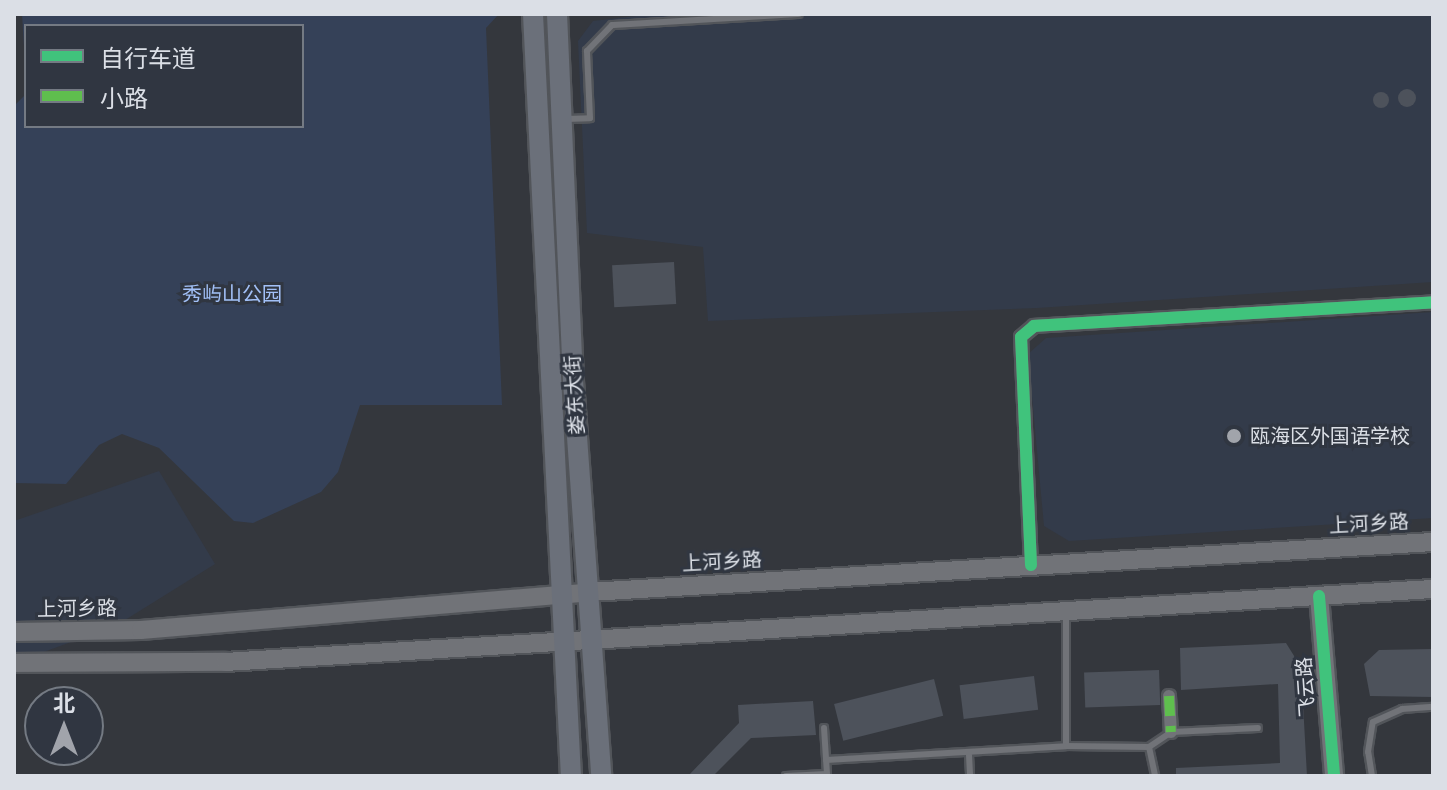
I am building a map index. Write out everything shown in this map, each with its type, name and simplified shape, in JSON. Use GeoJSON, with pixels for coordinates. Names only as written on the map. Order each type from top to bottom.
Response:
{"type":"FeatureCollection","features":[{"type":"Feature","properties":{"kind":"main road","name":"娄东大街"},"geometry":{"type":"LineString","coordinates":[[533,14],[571,776]]}},
{"type":"Feature","properties":{"kind":"main road","name":"娄东大街"},"geometry":{"type":"LineString","coordinates":[[557,14],[559,119],[601,776]]}},
{"type":"Feature","properties":{"kind":"main road","name":"上河乡路"},"geometry":{"type":"LineString","coordinates":[[14,632],[141,630],[589,592],[1433,542]]}},
{"type":"Feature","properties":{"kind":"main road"},"geometry":{"type":"LineString","coordinates":[[14,663],[225,662],[1433,589]]}},
{"type":"Feature","properties":{"kind":"main road","name":"飞云路"},"geometry":{"type":"LineString","coordinates":[[1319,596],[1334,776]]}},
{"type":"Feature","properties":{"kind":"street"},"geometry":{"type":"LineString","coordinates":[[1031,565],[1021,337],[1034,326],[1433,302]]}},
{"type":"Feature","properties":{"kind":"street"},"geometry":{"type":"LineString","coordinates":[[1169,696],[1171,732]]}},
{"type":"Feature","properties":{"kind":"lane"},"geometry":{"type":"LineString","coordinates":[[559,119],[590,118],[587,51],[612,25],[799,14]]}},
{"type":"Feature","properties":{"kind":"lane"},"geometry":{"type":"LineString","coordinates":[[1066,612],[1066,746]]}},
{"type":"Feature","properties":{"kind":"lane"},"geometry":{"type":"LineString","coordinates":[[1372,776],[1368,752],[1373,722],[1402,709],[1433,707]]}},
{"type":"Feature","properties":{"kind":"lane"},"geometry":{"type":"LineString","coordinates":[[786,776],[827,775],[824,728]]}},
{"type":"Feature","properties":{"kind":"lane"},"geometry":{"type":"LineString","coordinates":[[826,760],[969,755],[1066,746],[1149,747],[1171,732],[1258,728]]}},
{"type":"Feature","properties":{"kind":"lane"},"geometry":{"type":"LineString","coordinates":[[1149,747],[1155,776]]}},
{"type":"Feature","properties":{"kind":"lane"},"geometry":{"type":"LineString","coordinates":[[969,755],[970,776]]}},
{"type":"Feature","properties":{"kind":"shaded area"},"geometry":{"type":"Polygon","coordinates":[[[653,14],[1433,14],[1433,282],[1037,308],[708,321],[703,247],[587,233],[578,41],[593,21],[653,14]]]}},
{"type":"Feature","properties":{"kind":"shaded area","name":"瓯海区外国语学校"},"geometry":{"type":"Polygon","coordinates":[[[1433,312],[1433,518],[1069,541],[1044,526],[1028,354],[1046,338],[1433,312]]]}},
{"type":"Feature","properties":{"kind":"shaded area"},"geometry":{"type":"Polygon","coordinates":[[[159,471],[215,564],[117,625],[14,663],[14,521],[159,471]]]}},
{"type":"Feature","properties":{"kind":"green space","name":"秀屿山公园"},"geometry":{"type":"Polygon","coordinates":[[[22,14],[499,14],[486,28],[502,405],[360,405],[338,472],[321,492],[253,523],[234,521],[159,448],[122,434],[99,445],[66,484],[14,483],[14,106],[24,96],[24,128],[304,128],[304,24],[24,24],[24,46],[22,14]]]}},
{"type":"Feature","properties":{"kind":"building"},"geometry":{"type":"Polygon","coordinates":[[[1407,89],[1416,98],[1407,107],[1398,98],[1407,89]]]}},
{"type":"Feature","properties":{"kind":"building"},"geometry":{"type":"Polygon","coordinates":[[[1378,92],[1384,92],[1389,100],[1387,106],[1378,108],[1373,103],[1373,97],[1378,92]]]}},
{"type":"Feature","properties":{"kind":"building"},"geometry":{"type":"Polygon","coordinates":[[[674,262],[676,304],[614,307],[612,265],[674,262]]]}},
{"type":"Feature","properties":{"kind":"building"},"geometry":{"type":"Polygon","coordinates":[[[1286,643],[1301,667],[1307,776],[1176,776],[1176,768],[1280,763],[1278,684],[1181,690],[1180,648],[1286,643]]]}},
{"type":"Feature","properties":{"kind":"building"},"geometry":{"type":"Polygon","coordinates":[[[1433,649],[1433,697],[1370,696],[1364,664],[1379,650],[1433,649]]]}},
{"type":"Feature","properties":{"kind":"building"},"geometry":{"type":"Polygon","coordinates":[[[1159,670],[1160,705],[1085,708],[1084,673],[1159,670]]]}},
{"type":"Feature","properties":{"kind":"building"},"geometry":{"type":"Polygon","coordinates":[[[1034,676],[1038,710],[964,719],[960,685],[1034,676]]]}},
{"type":"Feature","properties":{"kind":"building"},"geometry":{"type":"Polygon","coordinates":[[[934,679],[943,716],[843,741],[834,704],[934,679]]]}},
{"type":"Feature","properties":{"kind":"building"},"geometry":{"type":"Polygon","coordinates":[[[813,701],[816,735],[751,738],[713,776],[688,776],[739,723],[738,705],[813,701]]]}},
{"type":"Feature","properties":{"kind":"marked path"},"geometry":{"type":"LineString","coordinates":[[1169,696],[1171,732]]}},
{"type":"Feature","properties":{"kind":"cycle path"},"geometry":{"type":"LineString","coordinates":[[1031,565],[1021,337],[1034,326],[1433,302]]}},
{"type":"Feature","properties":{"kind":"cycle path"},"geometry":{"type":"LineString","coordinates":[[1319,596],[1334,776]]}},
{"type":"Feature","properties":{"kind":"place","name":"瓯海区外国语学校"},"geometry":{"type":"Point","coordinates":[1234,436]}}]}
